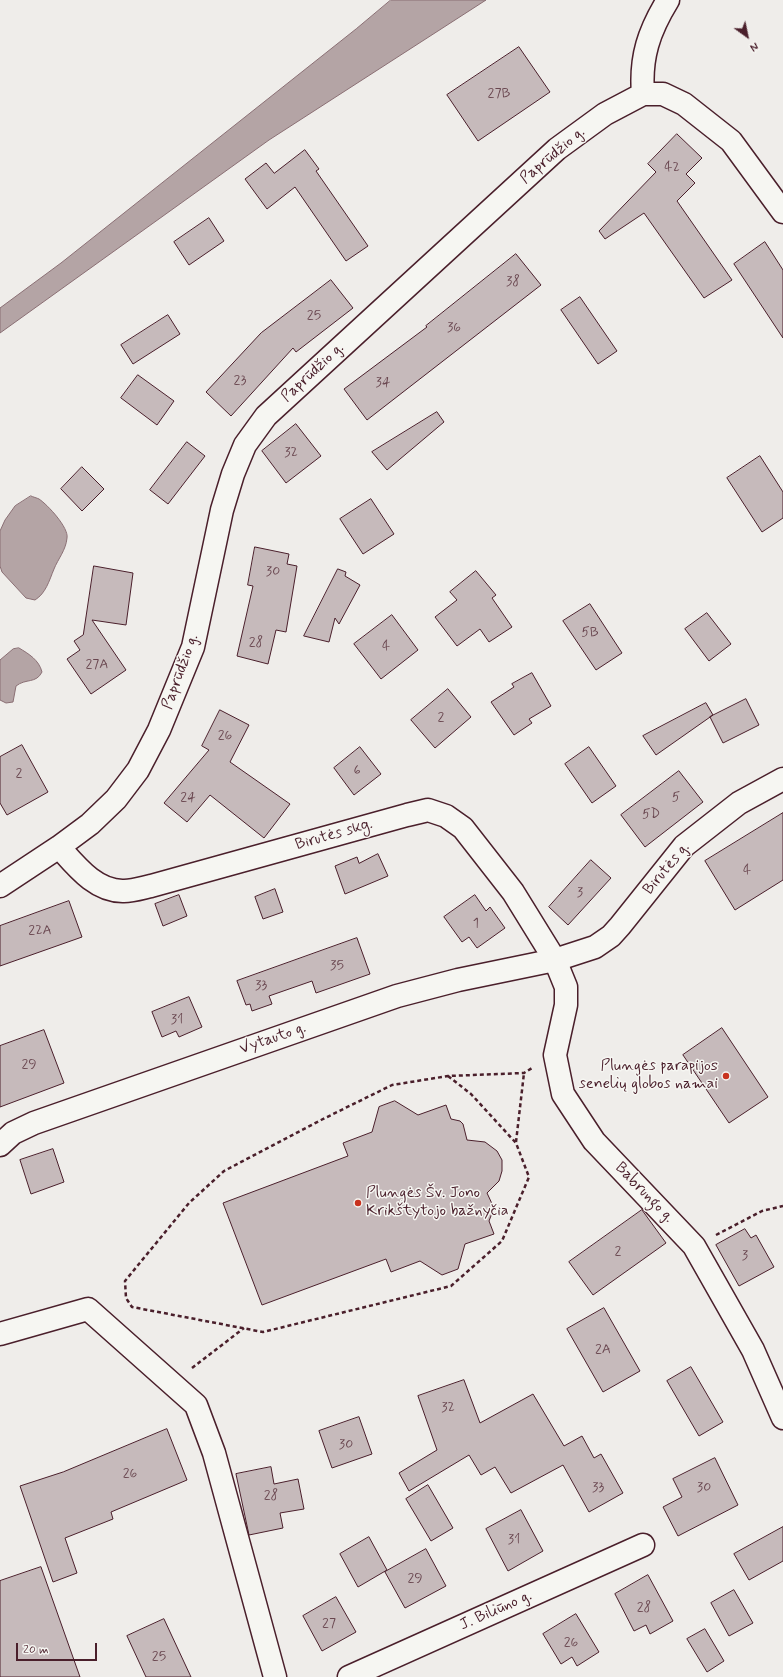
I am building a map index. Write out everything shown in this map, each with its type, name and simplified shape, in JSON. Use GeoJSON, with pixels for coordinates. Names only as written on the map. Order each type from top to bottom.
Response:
{"type":"FeatureCollection","features":[{"type":"Feature","properties":{"kind":"street"},"geometry":{"type":"LineString","coordinates":[[643,94],[641,74],[647,42],[668,0]]}},
{"type":"Feature","properties":{"kind":"street","name":"Paprūdžio g."},"geometry":{"type":"LineString","coordinates":[[0,886],[59,848],[90,824],[116,799],[138,770],[158,730],[193,647],[222,510],[233,474],[245,444],[266,416],[556,149],[605,114],[643,94],[663,94],[684,104],[731,141],[783,212]]}},
{"type":"Feature","properties":{"kind":"street","name":"Birutės g."},"geometry":{"type":"LineString","coordinates":[[555,960],[595,947],[611,936],[684,846],[739,803],[783,779]]}},
{"type":"Feature","properties":{"kind":"street","name":"Birutės skg."},"geometry":{"type":"LineString","coordinates":[[59,848],[89,879],[106,888],[123,891],[151,886],[428,810],[446,816],[463,828],[513,892],[555,960]]}},
{"type":"Feature","properties":{"kind":"street","name":"Babrungo g."},"geometry":{"type":"LineString","coordinates":[[555,960],[566,987],[566,1005],[555,1055],[564,1094],[594,1140],[694,1246],[753,1350],[783,1418]]}},
{"type":"Feature","properties":{"kind":"street","name":"Vytauto g."},"geometry":{"type":"LineString","coordinates":[[0,1145],[13,1133],[34,1123],[397,996],[458,980],[555,960]]}},
{"type":"Feature","properties":{"kind":"street"},"geometry":{"type":"LineString","coordinates":[[0,1334],[88,1309],[196,1405],[214,1453],[275,1677]]}},
{"type":"Feature","properties":{"kind":"street","name":"J. Biliūno g."},"geometry":{"type":"LineString","coordinates":[[349,1677],[643,1545]]}},
{"type":"Feature","properties":{"kind":"path"},"geometry":{"type":"LineString","coordinates":[[448,1076],[472,1094],[516,1143],[529,1177],[502,1241],[451,1286],[263,1332],[132,1307],[126,1298],[125,1281],[189,1203],[224,1171],[392,1085],[448,1076],[524,1073],[555,1055]]}},
{"type":"Feature","properties":{"kind":"path"},"geometry":{"type":"LineString","coordinates":[[516,1143],[524,1073]]}},
{"type":"Feature","properties":{"kind":"path"},"geometry":{"type":"LineString","coordinates":[[694,1246],[762,1211],[783,1206]]}},
{"type":"Feature","properties":{"kind":"path"},"geometry":{"type":"LineString","coordinates":[[172,1384],[244,1328]]}},
{"type":"Feature","properties":{"kind":"shaded area"},"geometry":{"type":"Polygon","coordinates":[[[391,0],[486,0],[269,140],[0,333],[0,308],[61,263],[391,0]]]}},
{"type":"Feature","properties":{"kind":"shaded area"},"geometry":{"type":"Polygon","coordinates":[[[31,496],[39,499],[52,511],[67,534],[64,550],[47,586],[42,594],[35,600],[26,598],[2,572],[0,566],[0,531],[5,520],[15,506],[31,496]]]}},
{"type":"Feature","properties":{"kind":"shaded area"},"geometry":{"type":"Polygon","coordinates":[[[19,648],[30,655],[39,664],[42,672],[40,676],[34,680],[23,682],[16,686],[13,702],[6,703],[0,700],[0,660],[13,649],[19,648]]]}},
{"type":"Feature","properties":{"kind":"building"},"geometry":{"type":"Polygon","coordinates":[[[519,47],[550,92],[478,141],[447,95],[519,47]]]}},
{"type":"Feature","properties":{"kind":"building"},"geometry":{"type":"Polygon","coordinates":[[[677,134],[702,158],[686,174],[695,183],[677,201],[732,280],[704,298],[644,213],[605,239],[599,231],[656,172],[648,164],[677,134]]]}},
{"type":"Feature","properties":{"kind":"building"},"geometry":{"type":"Polygon","coordinates":[[[305,150],[319,169],[316,171],[368,246],[346,261],[295,187],[267,209],[245,179],[266,163],[274,173],[305,150]]]}},
{"type":"Feature","properties":{"kind":"building"},"geometry":{"type":"Polygon","coordinates":[[[209,218],[224,241],[189,265],[174,242],[209,218]]]}},
{"type":"Feature","properties":{"kind":"building"},"geometry":{"type":"Polygon","coordinates":[[[765,242],[783,270],[783,338],[734,264],[765,242]]]}},
{"type":"Feature","properties":{"kind":"building"},"geometry":{"type":"Polygon","coordinates":[[[516,254],[541,285],[367,420],[344,389],[427,327],[426,326],[516,254]]]}},
{"type":"Feature","properties":{"kind":"building"},"geometry":{"type":"Polygon","coordinates":[[[331,280],[353,308],[296,352],[293,348],[231,416],[206,392],[261,333],[331,280]]]}},
{"type":"Feature","properties":{"kind":"building"},"geometry":{"type":"Polygon","coordinates":[[[580,297],[617,351],[598,364],[561,310],[580,297]]]}},
{"type":"Feature","properties":{"kind":"building"},"geometry":{"type":"Polygon","coordinates":[[[168,315],[180,334],[133,364],[121,345],[168,315]]]}},
{"type":"Feature","properties":{"kind":"building"},"geometry":{"type":"Polygon","coordinates":[[[138,375],[174,401],[157,425],[121,398],[138,375]]]}},
{"type":"Feature","properties":{"kind":"building"},"geometry":{"type":"Polygon","coordinates":[[[437,412],[444,422],[387,470],[372,452],[437,412]]]}},
{"type":"Feature","properties":{"kind":"building"},"geometry":{"type":"Polygon","coordinates":[[[296,424],[321,456],[286,483],[262,451],[296,424]]]}},
{"type":"Feature","properties":{"kind":"building"},"geometry":{"type":"Polygon","coordinates":[[[187,442],[205,456],[168,504],[150,490],[187,442]]]}},
{"type":"Feature","properties":{"kind":"building"},"geometry":{"type":"Polygon","coordinates":[[[760,456],[783,492],[783,518],[762,532],[727,478],[760,456]]]}},
{"type":"Feature","properties":{"kind":"building"},"geometry":{"type":"Polygon","coordinates":[[[82,467],[104,489],[82,511],[61,489],[82,467]]]}},
{"type":"Feature","properties":{"kind":"building"},"geometry":{"type":"Polygon","coordinates":[[[371,499],[394,534],[363,554],[340,519],[371,499]]]}},
{"type":"Feature","properties":{"kind":"building"},"geometry":{"type":"Polygon","coordinates":[[[255,547],[289,554],[287,564],[297,566],[286,632],[276,630],[268,664],[237,656],[253,586],[248,585],[255,547]]]}},
{"type":"Feature","properties":{"kind":"building"},"geometry":{"type":"Polygon","coordinates":[[[94,566],[133,573],[126,625],[92,620],[126,670],[91,694],[67,659],[80,650],[74,641],[83,635],[94,566]]]}},
{"type":"Feature","properties":{"kind":"building"},"geometry":{"type":"Polygon","coordinates":[[[338,569],[346,572],[345,576],[360,585],[339,624],[335,618],[329,642],[304,636],[338,569]]]}},
{"type":"Feature","properties":{"kind":"building"},"geometry":{"type":"Polygon","coordinates":[[[476,571],[496,595],[492,598],[512,627],[489,642],[480,629],[457,646],[435,617],[457,600],[450,592],[476,571]]]}},
{"type":"Feature","properties":{"kind":"building"},"geometry":{"type":"Polygon","coordinates":[[[590,604],[622,653],[596,670],[563,621],[590,604]]]}},
{"type":"Feature","properties":{"kind":"building"},"geometry":{"type":"Polygon","coordinates":[[[707,613],[731,644],[709,661],[685,629],[707,613]]]}},
{"type":"Feature","properties":{"kind":"building"},"geometry":{"type":"Polygon","coordinates":[[[392,615],[418,650],[381,679],[354,644],[392,615]]]}},
{"type":"Feature","properties":{"kind":"building"},"geometry":{"type":"Polygon","coordinates":[[[532,673],[551,706],[529,719],[532,723],[514,735],[491,702],[514,687],[512,684],[532,673]]]}},
{"type":"Feature","properties":{"kind":"building"},"geometry":{"type":"Polygon","coordinates":[[[448,689],[471,717],[435,748],[411,720],[448,689]]]}},
{"type":"Feature","properties":{"kind":"building"},"geometry":{"type":"Polygon","coordinates":[[[746,699],[759,725],[723,743],[710,717],[746,699]]]}},
{"type":"Feature","properties":{"kind":"building"},"geometry":{"type":"Polygon","coordinates":[[[706,703],[713,715],[656,755],[643,736],[706,703]]]}},
{"type":"Feature","properties":{"kind":"building"},"geometry":{"type":"Polygon","coordinates":[[[220,710],[249,725],[230,762],[290,804],[264,838],[210,795],[187,822],[164,803],[209,750],[202,746],[220,710]]]}},
{"type":"Feature","properties":{"kind":"building"},"geometry":{"type":"Polygon","coordinates":[[[22,745],[48,792],[7,815],[0,803],[0,757],[22,745]]]}},
{"type":"Feature","properties":{"kind":"building"},"geometry":{"type":"Polygon","coordinates":[[[360,747],[381,774],[354,795],[334,768],[360,747]]]}},
{"type":"Feature","properties":{"kind":"building"},"geometry":{"type":"Polygon","coordinates":[[[589,747],[616,786],[592,803],[565,764],[589,747]]]}},
{"type":"Feature","properties":{"kind":"building"},"geometry":{"type":"Polygon","coordinates":[[[679,771],[703,802],[645,847],[621,815],[679,771]]]}},
{"type":"Feature","properties":{"kind":"building"},"geometry":{"type":"Polygon","coordinates":[[[783,813],[783,880],[735,910],[705,861],[783,813]]]}},
{"type":"Feature","properties":{"kind":"building"},"geometry":{"type":"Polygon","coordinates":[[[378,854],[388,876],[345,894],[335,866],[357,857],[359,863],[378,854]]]}},
{"type":"Feature","properties":{"kind":"building"},"geometry":{"type":"Polygon","coordinates":[[[591,860],[611,878],[568,925],[549,907],[591,860]]]}},
{"type":"Feature","properties":{"kind":"building"},"geometry":{"type":"Polygon","coordinates":[[[275,889],[283,912],[263,919],[255,897],[275,889]]]}},
{"type":"Feature","properties":{"kind":"building"},"geometry":{"type":"Polygon","coordinates":[[[179,895],[187,916],[163,926],[155,904],[179,895]]]}},
{"type":"Feature","properties":{"kind":"building"},"geometry":{"type":"Polygon","coordinates":[[[475,895],[486,911],[490,907],[505,928],[477,948],[469,937],[462,942],[444,917],[475,895]]]}},
{"type":"Feature","properties":{"kind":"building"},"geometry":{"type":"Polygon","coordinates":[[[69,901],[82,937],[0,966],[0,926],[69,901]]]}},
{"type":"Feature","properties":{"kind":"building"},"geometry":{"type":"Polygon","coordinates":[[[357,938],[370,974],[316,993],[312,981],[269,996],[272,1004],[252,1011],[250,1004],[246,1005],[237,981],[357,938]]]}},
{"type":"Feature","properties":{"kind":"building"},"geometry":{"type":"Polygon","coordinates":[[[189,997],[202,1027],[179,1037],[176,1031],[162,1037],[152,1012],[189,997]]]}},
{"type":"Feature","properties":{"kind":"building","name":"Plungės parapijos senelių globos namai"},"geometry":{"type":"Polygon","coordinates":[[[722,1028],[768,1097],[729,1123],[683,1055],[722,1028]]]}},
{"type":"Feature","properties":{"kind":"building"},"geometry":{"type":"Polygon","coordinates":[[[44,1030],[64,1083],[0,1107],[0,1046],[44,1030]]]}},
{"type":"Feature","properties":{"kind":"building","name":"Plungės Šv. Jono Krikštytojo bažnyčia"},"geometry":{"type":"Polygon","coordinates":[[[395,1101],[418,1115],[446,1105],[451,1119],[460,1121],[463,1124],[467,1140],[485,1142],[497,1151],[502,1160],[502,1171],[499,1181],[487,1193],[494,1208],[489,1221],[494,1234],[465,1244],[458,1269],[442,1275],[420,1261],[391,1272],[386,1259],[262,1305],[223,1203],[348,1156],[343,1143],[372,1132],[379,1107],[395,1101]]]}},
{"type":"Feature","properties":{"kind":"building"},"geometry":{"type":"Polygon","coordinates":[[[53,1149],[64,1182],[31,1194],[20,1160],[53,1149]]]}},
{"type":"Feature","properties":{"kind":"building"},"geometry":{"type":"Polygon","coordinates":[[[642,1210],[666,1243],[593,1295],[569,1262],[642,1210]]]}},
{"type":"Feature","properties":{"kind":"building"},"geometry":{"type":"Polygon","coordinates":[[[745,1229],[751,1238],[756,1235],[774,1267],[739,1286],[716,1245],[745,1229]]]}},
{"type":"Feature","properties":{"kind":"building"},"geometry":{"type":"Polygon","coordinates":[[[604,1308],[640,1371],[603,1392],[567,1329],[604,1308]]]}},
{"type":"Feature","properties":{"kind":"building"},"geometry":{"type":"Polygon","coordinates":[[[691,1367],[723,1422],[699,1436],[667,1381],[691,1367]]]}},
{"type":"Feature","properties":{"kind":"building"},"geometry":{"type":"Polygon","coordinates":[[[464,1380],[480,1423],[533,1394],[564,1446],[582,1436],[594,1458],[601,1454],[623,1493],[589,1512],[563,1465],[511,1493],[495,1467],[481,1475],[469,1455],[409,1491],[399,1473],[437,1450],[418,1396],[464,1380]]]}},
{"type":"Feature","properties":{"kind":"building"},"geometry":{"type":"Polygon","coordinates":[[[359,1417],[372,1454],[332,1468],[319,1431],[359,1417]]]}},
{"type":"Feature","properties":{"kind":"building"},"geometry":{"type":"Polygon","coordinates":[[[167,1429],[187,1480],[111,1512],[113,1519],[65,1538],[77,1573],[53,1582],[20,1486],[63,1472],[167,1429]]]}},
{"type":"Feature","properties":{"kind":"building"},"geometry":{"type":"Polygon","coordinates":[[[715,1458],[738,1505],[678,1536],[663,1507],[682,1497],[673,1479],[715,1458]]]}},
{"type":"Feature","properties":{"kind":"building"},"geometry":{"type":"Polygon","coordinates":[[[271,1467],[274,1484],[298,1479],[304,1509],[280,1513],[283,1528],[249,1535],[236,1474],[271,1467]]]}},
{"type":"Feature","properties":{"kind":"building"},"geometry":{"type":"Polygon","coordinates":[[[428,1485],[453,1528],[431,1541],[406,1499],[428,1485]]]}},
{"type":"Feature","properties":{"kind":"building"},"geometry":{"type":"Polygon","coordinates":[[[521,1510],[543,1551],[508,1571],[486,1529],[521,1510]]]}},
{"type":"Feature","properties":{"kind":"building"},"geometry":{"type":"Polygon","coordinates":[[[783,1527],[783,1561],[749,1580],[734,1554],[783,1527]]]}},
{"type":"Feature","properties":{"kind":"building"},"geometry":{"type":"Polygon","coordinates":[[[369,1537],[387,1570],[358,1587],[340,1554],[369,1537]]]}},
{"type":"Feature","properties":{"kind":"building"},"geometry":{"type":"Polygon","coordinates":[[[426,1549],[446,1586],[405,1608],[385,1572],[426,1549]]]}},
{"type":"Feature","properties":{"kind":"building"},"geometry":{"type":"Polygon","coordinates":[[[41,1567],[80,1677],[0,1677],[0,1581],[41,1567]]]}},
{"type":"Feature","properties":{"kind":"building"},"geometry":{"type":"Polygon","coordinates":[[[648,1575],[673,1621],[650,1634],[646,1625],[634,1631],[615,1594],[648,1575]]]}},
{"type":"Feature","properties":{"kind":"building"},"geometry":{"type":"Polygon","coordinates":[[[734,1590],[753,1623],[729,1636],[711,1603],[734,1590]]]}},
{"type":"Feature","properties":{"kind":"building"},"geometry":{"type":"Polygon","coordinates":[[[336,1597],[356,1632],[322,1651],[303,1616],[336,1597]]]}},
{"type":"Feature","properties":{"kind":"building"},"geometry":{"type":"Polygon","coordinates":[[[576,1614],[599,1652],[577,1666],[572,1657],[561,1664],[543,1634],[576,1614]]]}},
{"type":"Feature","properties":{"kind":"building"},"geometry":{"type":"Polygon","coordinates":[[[164,1619],[191,1677],[146,1677],[127,1636],[164,1619]]]}},
{"type":"Feature","properties":{"kind":"building"},"geometry":{"type":"Polygon","coordinates":[[[705,1629],[724,1661],[707,1672],[687,1639],[705,1629]]]}},
{"type":"Feature","properties":{"kind":"place","name":"Plungės parapijos senelių globos namai"},"geometry":{"type":"Point","coordinates":[726,1076]}},
{"type":"Feature","properties":{"kind":"place","name":"Plungės Šv. Jono Krikštytojo bažnyčia"},"geometry":{"type":"Point","coordinates":[358,1203]}}]}
